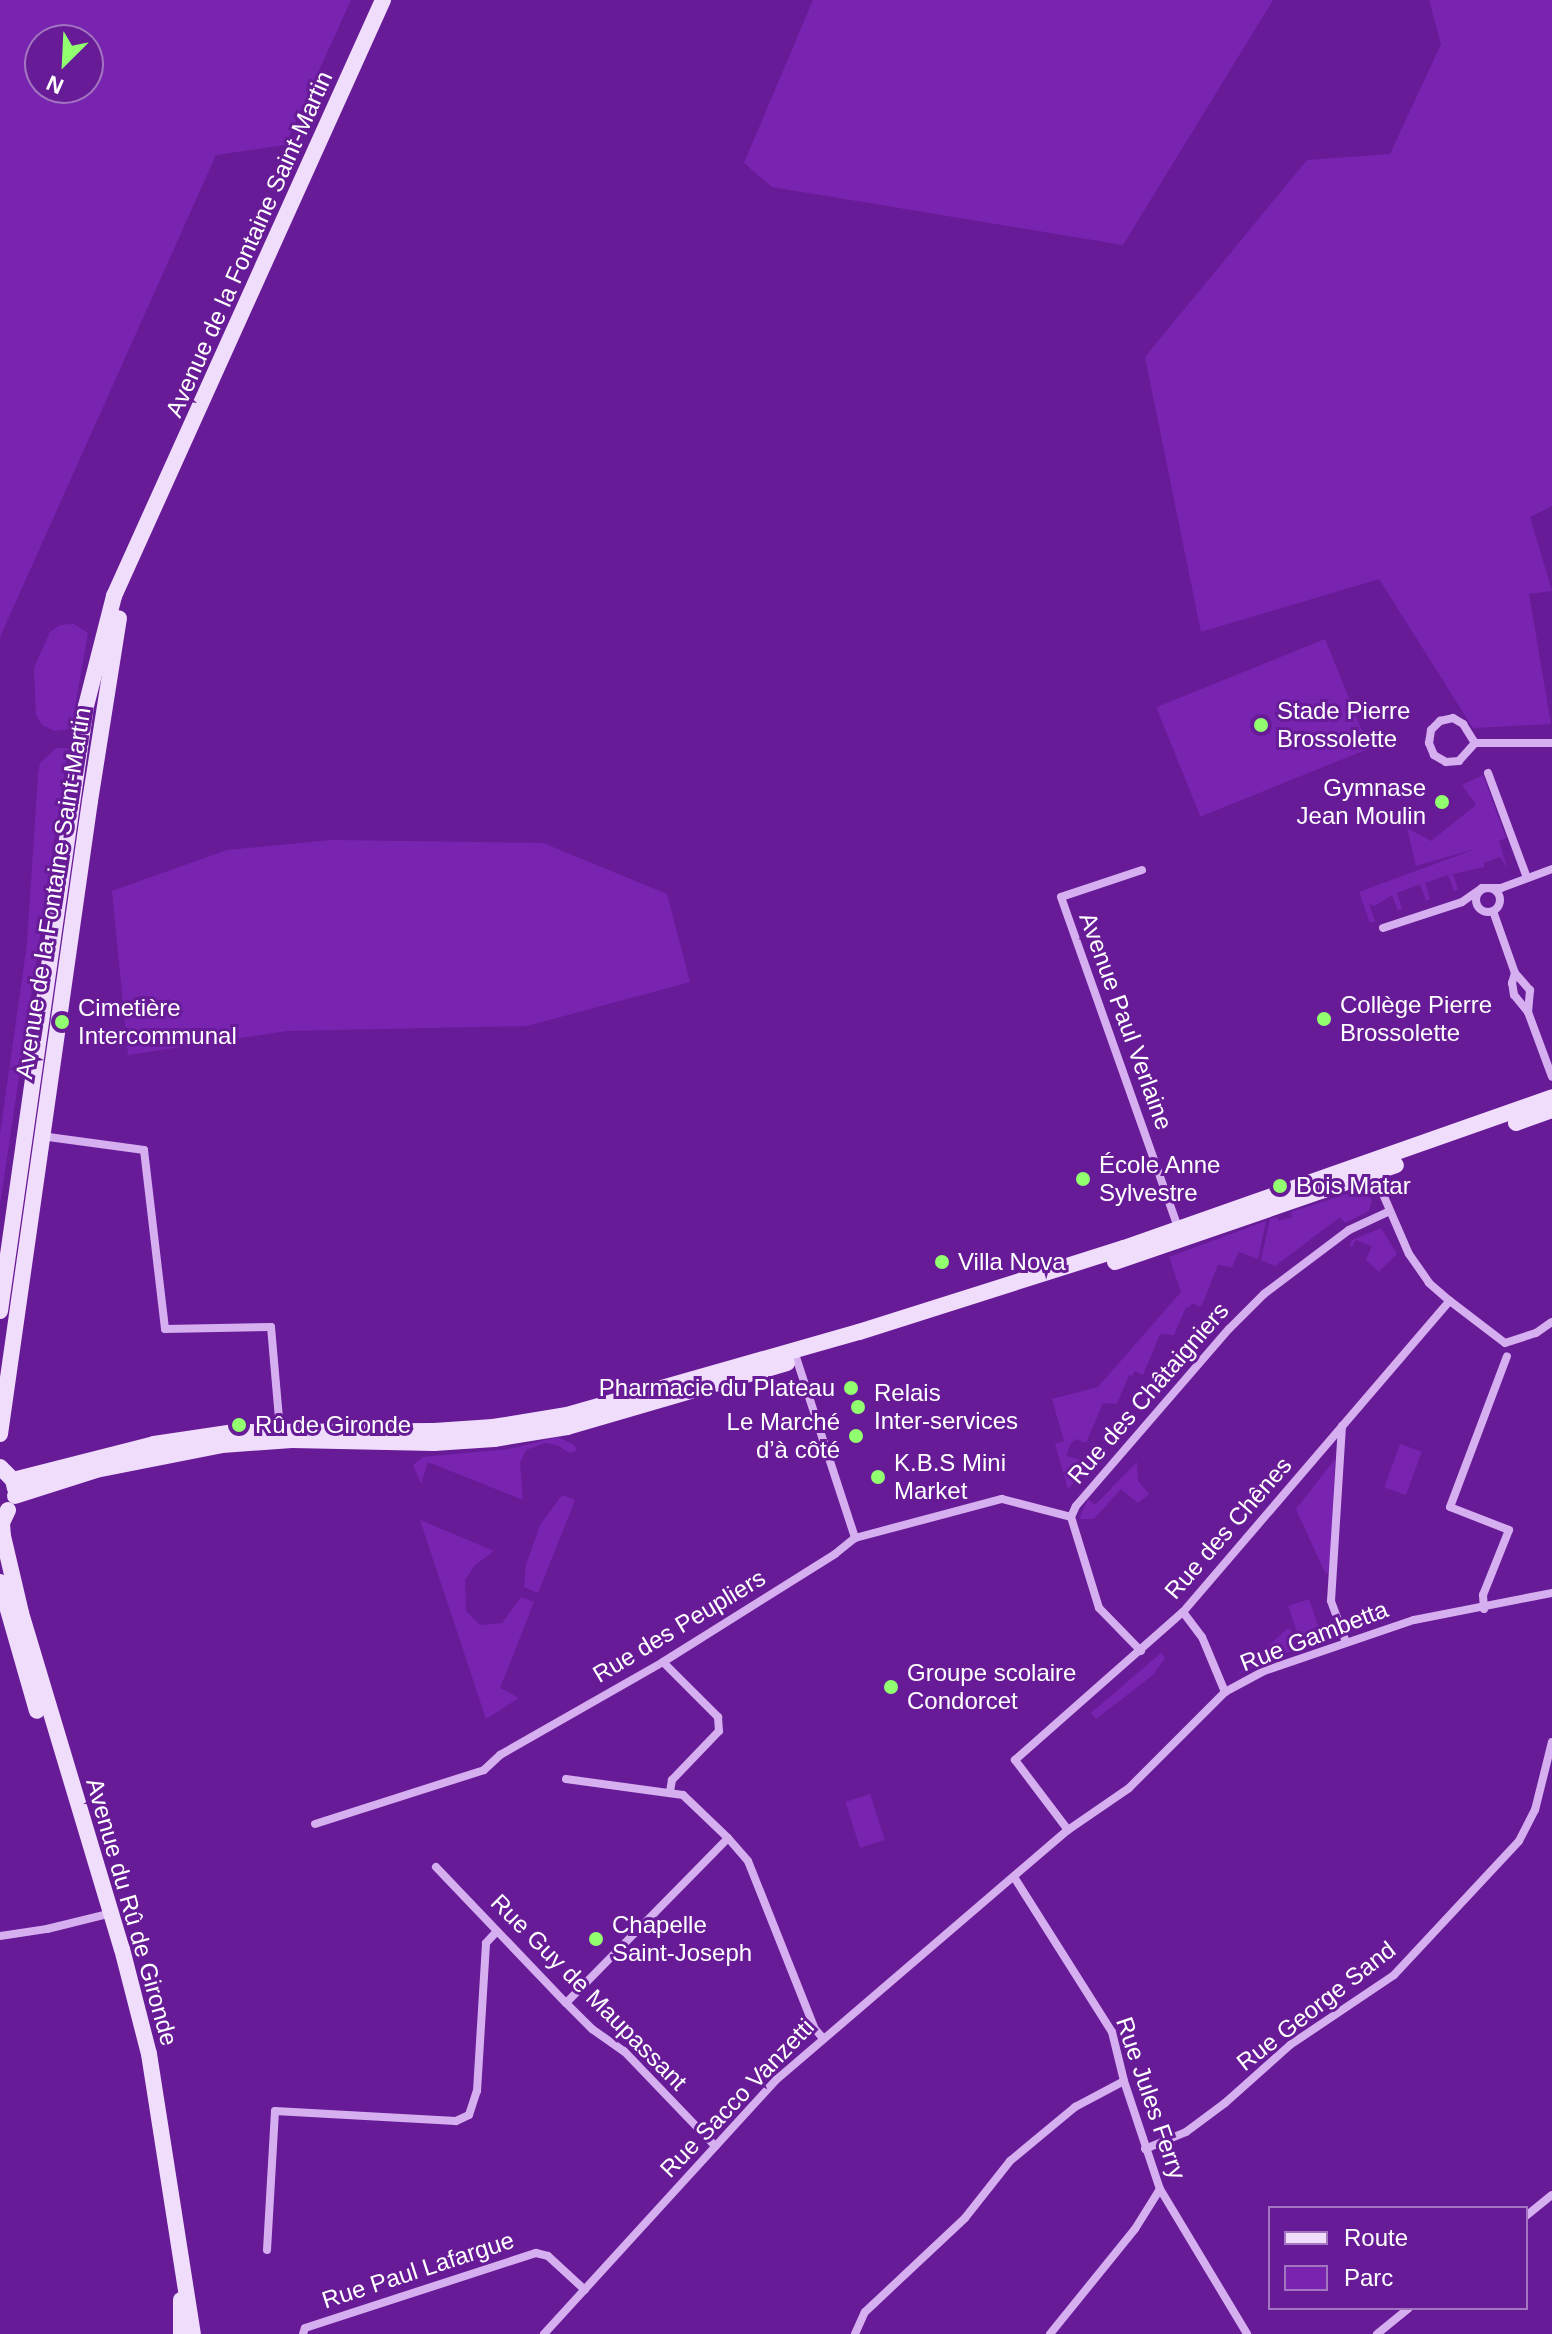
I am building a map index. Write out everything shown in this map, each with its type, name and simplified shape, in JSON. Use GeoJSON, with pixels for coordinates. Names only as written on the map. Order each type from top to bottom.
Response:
{"type":"FeatureCollection","features":[{"type":"Feature","properties":{"kind":"main road","name":"Avenue de la Fontaine Saint-Martin"},"geometry":{"type":"LineString","coordinates":[[0,1434],[81,742],[86,706],[114,596],[157,507],[383,0]]}},
{"type":"Feature","properties":{"kind":"main road","name":"Avenue de la Fontaine Saint-Martin"},"geometry":{"type":"LineString","coordinates":[[42,1072],[121,608],[157,507]]}},
{"type":"Feature","properties":{"kind":"main road"},"geometry":{"type":"LineString","coordinates":[[81,742],[89,744],[93,752],[90,801]]}},
{"type":"Feature","properties":{"kind":"main road"},"geometry":{"type":"LineString","coordinates":[[1372,1168],[1552,1097]]}},
{"type":"Feature","properties":{"kind":"main road"},"geometry":{"type":"LineString","coordinates":[[9,1501],[154,1444],[222,1433],[280,1429],[434,1431],[493,1427],[567,1415],[795,1356],[861,1343],[1372,1168],[1552,1110]]}},
{"type":"Feature","properties":{"kind":"main road","name":"Avenue de la Fontaine Saint-Martin"},"geometry":{"type":"LineString","coordinates":[[0,1311],[33,1135]]}},
{"type":"Feature","properties":{"kind":"main road"},"geometry":{"type":"LineString","coordinates":[[9,1501],[96,1470],[222,1445],[292,1440],[434,1443],[494,1439],[567,1427],[795,1356]]}},
{"type":"Feature","properties":{"kind":"main road"},"geometry":{"type":"LineString","coordinates":[[0,1467],[9,1501]]}},
{"type":"Feature","properties":{"kind":"main road","name":"Avenue du Rû de Gironde"},"geometry":{"type":"LineString","coordinates":[[9,1501],[2,1523],[3,1536],[21,1613],[122,1949],[149,2054],[193,2334]]}},
{"type":"Feature","properties":{"kind":"main road","name":"Avenue du Rû de Gironde"},"geometry":{"type":"LineString","coordinates":[[0,1582],[36,1708],[104,1915],[141,2056],[175,2254],[181,2334]]}},
{"type":"Feature","properties":{"kind":"street"},"geometry":{"type":"LineString","coordinates":[[1475,743],[1463,724],[1453,718],[1440,721],[1431,730],[1429,743],[1434,755],[1446,762],[1459,761],[1475,743],[1552,743]]}},
{"type":"Feature","properties":{"kind":"street"},"geometry":{"type":"LineString","coordinates":[[1488,773],[1527,878]]}},
{"type":"Feature","properties":{"kind":"street"},"geometry":{"type":"LineString","coordinates":[[1477,906],[1479,892],[1487,888],[1501,888],[1552,869]]}},
{"type":"Feature","properties":{"kind":"street","name":"Avenue Paul Verlaine"},"geometry":{"type":"LineString","coordinates":[[1142,870],[1061,897],[1181,1234]]}},
{"type":"Feature","properties":{"kind":"street"},"geometry":{"type":"LineString","coordinates":[[1383,928],[1462,902],[1487,888],[1496,891],[1501,899],[1493,911],[1485,912],[1462,902]]}},
{"type":"Feature","properties":{"kind":"street"},"geometry":{"type":"LineString","coordinates":[[1493,911],[1515,973],[1530,990],[1528,1012]]}},
{"type":"Feature","properties":{"kind":"street"},"geometry":{"type":"LineString","coordinates":[[1515,973],[1512,983],[1514,995],[1528,1012],[1552,1077]]}},
{"type":"Feature","properties":{"kind":"street"},"geometry":{"type":"LineString","coordinates":[[33,1135],[144,1150],[165,1329],[271,1327],[280,1429]]}},
{"type":"Feature","properties":{"kind":"street"},"geometry":{"type":"LineString","coordinates":[[1372,1168],[1388,1212],[1415,1262],[1429,1283],[1450,1301],[1505,1343],[1536,1333],[1552,1322]]}},
{"type":"Feature","properties":{"kind":"street","name":"Rue des Châtaigniers"},"geometry":{"type":"LineString","coordinates":[[1141,1651],[1099,1608],[1071,1517],[1091,1486],[1264,1294],[1349,1230],[1388,1212]]}},
{"type":"Feature","properties":{"kind":"street","name":"Rue des Chênes"},"geometry":{"type":"LineString","coordinates":[[1068,1830],[1015,1760],[1183,1612],[1450,1301]]}},
{"type":"Feature","properties":{"kind":"street"},"geometry":{"type":"LineString","coordinates":[[795,1356],[855,1538]]}},
{"type":"Feature","properties":{"kind":"street"},"geometry":{"type":"LineString","coordinates":[[1484,1609],[1483,1595],[1509,1530],[1450,1507],[1507,1356]]}},
{"type":"Feature","properties":{"kind":"street"},"geometry":{"type":"LineString","coordinates":[[1342,1426],[1331,1601],[1346,1642]]}},
{"type":"Feature","properties":{"kind":"street","name":"Rue des Peupliers"},"geometry":{"type":"LineString","coordinates":[[315,1824],[484,1770],[500,1755],[663,1662],[835,1554],[855,1538],[1002,1499],[1071,1517]]}},
{"type":"Feature","properties":{"kind":"street"},"geometry":{"type":"LineString","coordinates":[[1550,1594],[1552,1607]]}},
{"type":"Feature","properties":{"kind":"street","name":"Rue Gambetta"},"geometry":{"type":"LineString","coordinates":[[1014,1877],[1068,1830],[1129,1788],[1225,1692],[1264,1671],[1414,1620],[1550,1594]]}},
{"type":"Feature","properties":{"kind":"street"},"geometry":{"type":"LineString","coordinates":[[1183,1612],[1202,1637],[1225,1692]]}},
{"type":"Feature","properties":{"kind":"street"},"geometry":{"type":"LineString","coordinates":[[663,1662],[718,1717],[719,1731],[672,1780],[670,1791]]}},
{"type":"Feature","properties":{"kind":"street","name":"Rue George Sand"},"geometry":{"type":"LineString","coordinates":[[1145,2149],[1186,2132],[1225,2103],[1290,2045],[1394,1975],[1519,1841],[1535,1810],[1552,1742]]}},
{"type":"Feature","properties":{"kind":"street"},"geometry":{"type":"LineString","coordinates":[[566,1779],[683,1795],[728,1838],[748,1861],[815,2029],[822,2037]]}},
{"type":"Feature","properties":{"kind":"street"},"geometry":{"type":"LineString","coordinates":[[566,2003],[728,1838]]}},
{"type":"Feature","properties":{"kind":"street","name":"Rue Guy de Maupassant"},"geometry":{"type":"LineString","coordinates":[[436,1867],[592,2029],[624,2051],[715,2146]]}},
{"type":"Feature","properties":{"kind":"street","name":"Rue Jules Ferry"},"geometry":{"type":"LineString","coordinates":[[1014,1877],[1112,2032],[1124,2081],[1160,2189],[1247,2334]]}},
{"type":"Feature","properties":{"kind":"street","name":"Rue Sacco Vanzetti"},"geometry":{"type":"LineString","coordinates":[[544,2334],[776,2080],[822,2037],[1014,1877]]}},
{"type":"Feature","properties":{"kind":"street"},"geometry":{"type":"LineString","coordinates":[[0,1936],[47,1929],[104,1915]]}},
{"type":"Feature","properties":{"kind":"street"},"geometry":{"type":"LineString","coordinates":[[267,2250],[275,2111],[456,2121],[469,2115],[477,2091],[486,1943],[497,1931]]}},
{"type":"Feature","properties":{"kind":"street"},"geometry":{"type":"LineString","coordinates":[[855,2334],[865,2312],[965,2218],[1010,2161],[1075,2107],[1124,2081]]}},
{"type":"Feature","properties":{"kind":"street"},"geometry":{"type":"LineString","coordinates":[[1050,2334],[1135,2229],[1160,2189]]}},
{"type":"Feature","properties":{"kind":"street"},"geometry":{"type":"LineString","coordinates":[[1528,2214],[1552,2195]]}},
{"type":"Feature","properties":{"kind":"street","name":"Rue Paul Lafargue"},"geometry":{"type":"LineString","coordinates":[[303,2334],[305,2328],[536,2253],[548,2256],[585,2290]]}},
{"type":"Feature","properties":{"kind":"street"},"geometry":{"type":"LineString","coordinates":[[1377,2334],[1407,2310]]}},
{"type":"Feature","properties":{"kind":"green space"},"geometry":{"type":"Polygon","coordinates":[[[0,0],[351,0],[285,145],[216,155],[0,637],[0,0]]]}},
{"type":"Feature","properties":{"kind":"green space"},"geometry":{"type":"Polygon","coordinates":[[[813,0],[1273,0],[1123,245],[772,187],[744,163],[813,0]]]}},
{"type":"Feature","properties":{"kind":"green space"},"geometry":{"type":"Polygon","coordinates":[[[1429,0],[1552,0],[1552,506],[1530,517],[1552,591],[1529,594],[1551,724],[1473,728],[1379,579],[1201,632],[1145,357],[1307,160],[1390,154],[1441,44],[1429,0]]]}},
{"type":"Feature","properties":{"kind":"green space"},"geometry":{"type":"Polygon","coordinates":[[[74,624],[88,633],[71,729],[54,731],[42,725],[36,715],[34,668],[50,632],[60,625],[74,624]]]}},
{"type":"Feature","properties":{"kind":"green space","name":"Stade Pierre Brossolette"},"geometry":{"type":"Polygon","coordinates":[[[1325,639],[1369,748],[1200,817],[1156,707],[1325,639]]]}},
{"type":"Feature","properties":{"kind":"green space"},"geometry":{"type":"Polygon","coordinates":[[[56,748],[68,748],[0,1205],[0,1134],[27,944],[38,774],[40,763],[56,748]]]}},
{"type":"Feature","properties":{"kind":"green space"},"geometry":{"type":"Polygon","coordinates":[[[1483,775],[1506,838],[1499,841],[1507,868],[1500,857],[1484,863],[1484,867],[1453,874],[1458,889],[1454,891],[1448,875],[1425,883],[1430,899],[1426,901],[1420,884],[1397,893],[1402,909],[1398,911],[1392,895],[1375,906],[1369,904],[1375,921],[1370,923],[1359,892],[1478,848],[1416,866],[1407,828],[1431,841],[1476,805],[1462,785],[1483,775]]]}},
{"type":"Feature","properties":{"kind":"green space"},"geometry":{"type":"Polygon","coordinates":[[[331,840],[543,843],[667,894],[690,982],[527,1026],[287,1031],[128,1055],[112,891],[227,850],[331,840]]]}},
{"type":"Feature","properties":{"kind":"green space"},"geometry":{"type":"Polygon","coordinates":[[[1365,1190],[1372,1200],[1369,1211],[1345,1223],[1340,1217],[1275,1266],[1261,1260],[1270,1219],[1277,1217],[1279,1221],[1292,1217],[1291,1212],[1365,1190]]]}},
{"type":"Feature","properties":{"kind":"green space"},"geometry":{"type":"Polygon","coordinates":[[[1266,1221],[1258,1259],[1239,1252],[1232,1267],[1218,1265],[1201,1307],[1192,1303],[1189,1308],[1186,1307],[1174,1335],[1160,1334],[1143,1375],[1135,1371],[1132,1376],[1129,1375],[1117,1404],[1103,1403],[1086,1443],[1077,1439],[1071,1443],[1066,1456],[1091,1463],[1068,1489],[1055,1444],[1064,1441],[1052,1399],[1098,1387],[1181,1292],[1169,1257],[1266,1221]]]}},
{"type":"Feature","properties":{"kind":"green space"},"geometry":{"type":"Polygon","coordinates":[[[1381,1228],[1397,1254],[1379,1272],[1366,1260],[1372,1246],[1356,1240],[1352,1247],[1349,1246],[1352,1240],[1381,1228]]]}},
{"type":"Feature","properties":{"kind":"green space"},"geometry":{"type":"Polygon","coordinates":[[[558,1437],[574,1445],[577,1450],[570,1453],[557,1445],[545,1443],[526,1450],[520,1463],[523,1500],[428,1462],[421,1484],[413,1465],[423,1457],[509,1449],[558,1437]]]}},
{"type":"Feature","properties":{"kind":"green space"},"geometry":{"type":"Polygon","coordinates":[[[1400,1444],[1422,1452],[1406,1495],[1384,1487],[1400,1444]]]}},
{"type":"Feature","properties":{"kind":"green space"},"geometry":{"type":"Polygon","coordinates":[[[1335,1459],[1330,1569],[1326,1575],[1296,1509],[1335,1459]]]}},
{"type":"Feature","properties":{"kind":"green space"},"geometry":{"type":"Polygon","coordinates":[[[1137,1462],[1138,1481],[1149,1494],[1138,1503],[1121,1489],[1094,1519],[1079,1519],[1088,1499],[1095,1505],[1137,1462]]]}},
{"type":"Feature","properties":{"kind":"green space"},"geometry":{"type":"Polygon","coordinates":[[[562,1495],[575,1500],[538,1593],[524,1587],[526,1565],[540,1525],[562,1495]]]}},
{"type":"Feature","properties":{"kind":"green space"},"geometry":{"type":"Polygon","coordinates":[[[420,1520],[494,1551],[475,1565],[465,1580],[466,1611],[480,1625],[502,1623],[521,1597],[534,1602],[500,1688],[519,1698],[486,1719],[420,1520]]]}},
{"type":"Feature","properties":{"kind":"green space"},"geometry":{"type":"Polygon","coordinates":[[[1309,1599],[1323,1640],[1302,1647],[1288,1606],[1309,1599]]]}},
{"type":"Feature","properties":{"kind":"green space"},"geometry":{"type":"Polygon","coordinates":[[[1287,1629],[1291,1630],[1296,1649],[1238,1674],[1287,1629]]]}},
{"type":"Feature","properties":{"kind":"green space"},"geometry":{"type":"Polygon","coordinates":[[[1161,1653],[1165,1658],[1153,1675],[1096,1719],[1091,1713],[1161,1653]]]}},
{"type":"Feature","properties":{"kind":"green space"},"geometry":{"type":"Polygon","coordinates":[[[870,1794],[885,1840],[860,1848],[845,1802],[870,1794]]]}},
{"type":"Feature","properties":{"kind":"place","name":"Stade Pierre Brossolette"},"geometry":{"type":"Point","coordinates":[1261,725]}},
{"type":"Feature","properties":{"kind":"place","name":"Gymnase Jean Moulin"},"geometry":{"type":"Point","coordinates":[1442,802]}},
{"type":"Feature","properties":{"kind":"place","name":"Collège Pierre Brossolette"},"geometry":{"type":"Point","coordinates":[1324,1019]}},
{"type":"Feature","properties":{"kind":"place","name":"Cimetière Intercommunal"},"geometry":{"type":"Point","coordinates":[62,1022]}},
{"type":"Feature","properties":{"kind":"place","name":"École Anne Sylvestre"},"geometry":{"type":"Point","coordinates":[1083,1179]}},
{"type":"Feature","properties":{"kind":"place","name":"Bois Matar"},"geometry":{"type":"Point","coordinates":[1280,1186]}},
{"type":"Feature","properties":{"kind":"place","name":"Villa Nova"},"geometry":{"type":"Point","coordinates":[942,1262]}},
{"type":"Feature","properties":{"kind":"place","name":"Pharmacie du Plateau"},"geometry":{"type":"Point","coordinates":[851,1388]}},
{"type":"Feature","properties":{"kind":"place","name":"Relais Inter-services"},"geometry":{"type":"Point","coordinates":[858,1407]}},
{"type":"Feature","properties":{"kind":"place","name":"Rû de Gironde"},"geometry":{"type":"Point","coordinates":[239,1425]}},
{"type":"Feature","properties":{"kind":"place","name":"Le Marché d’à côté"},"geometry":{"type":"Point","coordinates":[856,1436]}},
{"type":"Feature","properties":{"kind":"place","name":"K.B.S Mini Market"},"geometry":{"type":"Point","coordinates":[878,1477]}},
{"type":"Feature","properties":{"kind":"place","name":"Groupe scolaire Condorcet"},"geometry":{"type":"Point","coordinates":[891,1687]}},
{"type":"Feature","properties":{"kind":"place","name":"Chapelle Saint-Joseph"},"geometry":{"type":"Point","coordinates":[596,1939]}}]}
